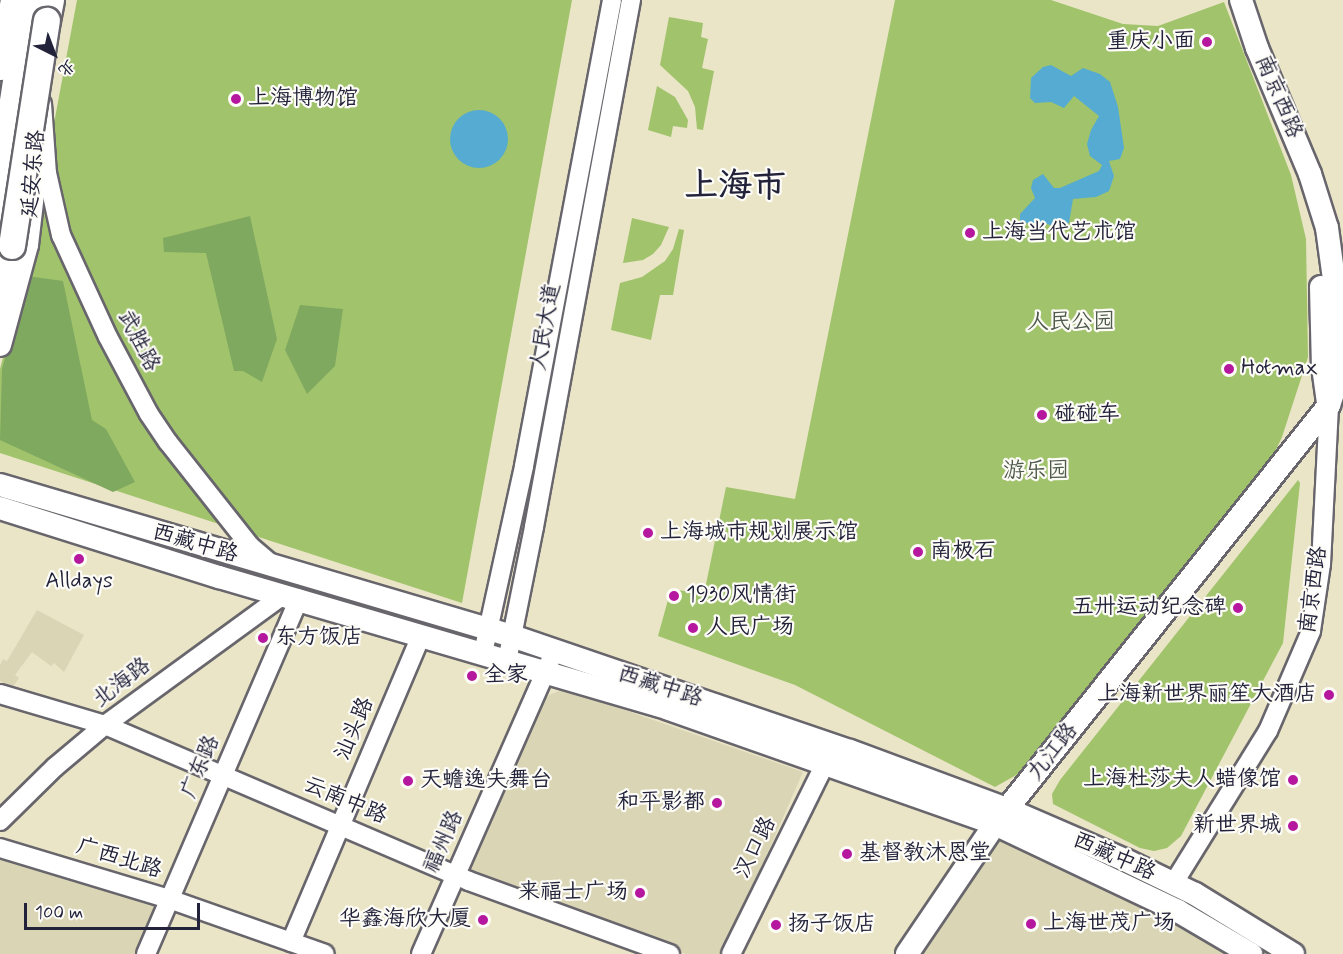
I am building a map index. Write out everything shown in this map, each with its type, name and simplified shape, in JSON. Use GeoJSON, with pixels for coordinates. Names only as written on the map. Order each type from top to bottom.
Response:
{"type":"FeatureCollection","features":[{"type":"Feature","properties":{"kind":"highway"},"geometry":{"type":"LineString","coordinates":[[0,14],[3,0]]}},
{"type":"Feature","properties":{"kind":"highway"},"geometry":{"type":"LineString","coordinates":[[0,75],[13,0]]}},
{"type":"Feature","properties":{"kind":"highway"},"geometry":{"type":"LineString","coordinates":[[0,185],[21,50],[47,2]]}},
{"type":"Feature","properties":{"kind":"highway"},"geometry":{"type":"LineString","coordinates":[[0,296],[12,246],[47,2]]}},
{"type":"Feature","properties":{"kind":"main road"},"geometry":{"type":"LineString","coordinates":[[0,36],[13,0]]}},
{"type":"Feature","properties":{"kind":"main road","name":"南京西路"},"geometry":{"type":"LineString","coordinates":[[1229,0],[1309,208],[1335,379]]}},
{"type":"Feature","properties":{"kind":"main road","name":"南京西路"},"geometry":{"type":"LineString","coordinates":[[1241,0],[1257,48],[1310,174],[1327,228],[1337,301],[1335,379],[1329,405]]}},
{"type":"Feature","properties":{"kind":"main road","name":"延安东路"},"geometry":{"type":"LineString","coordinates":[[0,211],[18,93],[47,2]]}},
{"type":"Feature","properties":{"kind":"main road","name":"延安东路"},"geometry":{"type":"LineString","coordinates":[[0,345],[27,244],[47,2]]}},
{"type":"Feature","properties":{"kind":"main road","name":"九江路"},"geometry":{"type":"LineString","coordinates":[[1298,443],[1335,379]]}},
{"type":"Feature","properties":{"kind":"main road","name":"九江路"},"geometry":{"type":"LineString","coordinates":[[907,954],[1001,816],[1329,405]]}},
{"type":"Feature","properties":{"kind":"main road","name":"西藏中路"},"geometry":{"type":"LineString","coordinates":[[0,485],[512,636],[850,751],[1001,816],[1173,884],[1293,954]]}},
{"type":"Feature","properties":{"kind":"main road","name":"西藏中路"},"geometry":{"type":"LineString","coordinates":[[0,508],[290,597],[483,653],[545,674],[669,709],[825,764],[1001,816],[1178,911],[1251,954]]}},
{"type":"Feature","properties":{"kind":"street","name":"人民大道"},"geometry":{"type":"LineString","coordinates":[[483,653],[524,466],[612,0]]}},
{"type":"Feature","properties":{"kind":"street","name":"人民大道"},"geometry":{"type":"LineString","coordinates":[[507,661],[631,0]]}},
{"type":"Feature","properties":{"kind":"street","name":"武胜路"},"geometry":{"type":"LineString","coordinates":[[41,96],[46,173],[61,235],[119,358],[148,414],[168,442],[250,546],[276,567]]}},
{"type":"Feature","properties":{"kind":"street","name":"南京西路"},"geometry":{"type":"LineString","coordinates":[[1173,884],[1268,731],[1311,631],[1321,564],[1329,405]]}},
{"type":"Feature","properties":{"kind":"street","name":"北海路"},"geometry":{"type":"LineString","coordinates":[[0,821],[55,767],[105,725],[290,597]]}},
{"type":"Feature","properties":{"kind":"street","name":"广东路"},"geometry":{"type":"LineString","coordinates":[[146,954],[223,776],[290,597]]}},
{"type":"Feature","properties":{"kind":"street","name":"汕头路"},"geometry":{"type":"LineString","coordinates":[[291,942],[422,635]]}},
{"type":"Feature","properties":{"kind":"street","name":"福州路"},"geometry":{"type":"LineString","coordinates":[[421,954],[555,652]]}},
{"type":"Feature","properties":{"kind":"street","name":"云南中路"},"geometry":{"type":"LineString","coordinates":[[0,694],[105,725],[455,875],[670,954]]}},
{"type":"Feature","properties":{"kind":"street","name":"汉口路"},"geometry":{"type":"LineString","coordinates":[[731,954],[825,764]]}},
{"type":"Feature","properties":{"kind":"street","name":"广西北路"},"geometry":{"type":"LineString","coordinates":[[0,848],[169,899],[325,954]]}},
{"type":"Feature","properties":{"kind":"shaded area"},"geometry":{"type":"Polygon","coordinates":[[[37,610],[84,635],[64,672],[54,663],[51,666],[32,652],[15,675],[19,678],[12,688],[0,681],[0,665],[3,659],[7,661],[37,610]]]}},
{"type":"Feature","properties":{"kind":"shaded area","name":"来福士广场"},"geometry":{"type":"Polygon","coordinates":[[[564,689],[803,772],[723,954],[686,954],[465,875],[543,702],[549,695],[564,689]]]}},
{"type":"Feature","properties":{"kind":"shaded area"},"geometry":{"type":"Polygon","coordinates":[[[995,824],[1249,954],[907,954],[995,824]]]}},
{"type":"Feature","properties":{"kind":"shaded area"},"geometry":{"type":"Polygon","coordinates":[[[0,856],[162,902],[141,954],[0,954],[0,856]]]}},
{"type":"Feature","properties":{"kind":"green space"},"geometry":{"type":"Polygon","coordinates":[[[77,0],[572,0],[462,603],[0,453],[0,369],[27,268],[77,0]]]}},
{"type":"Feature","properties":{"kind":"green space","name":"人民公园"},"geometry":{"type":"Polygon","coordinates":[[[895,0],[1051,0],[1123,24],[1158,26],[1224,2],[1291,175],[1306,239],[1308,357],[1282,437],[1269,464],[1018,774],[995,787],[795,685],[658,636],[671,589],[704,594],[726,487],[795,499],[895,0]]]}},
{"type":"Feature","properties":{"kind":"green space"},"geometry":{"type":"Polygon","coordinates":[[[669,17],[703,23],[701,37],[708,39],[702,68],[714,71],[703,130],[697,129],[695,107],[688,91],[660,65],[669,17]]]}},
{"type":"Feature","properties":{"kind":"green space"},"geometry":{"type":"Polygon","coordinates":[[[657,86],[675,97],[688,120],[687,128],[673,126],[671,137],[648,130],[657,86]]]}},
{"type":"Feature","properties":{"kind":"green space"},"geometry":{"type":"Polygon","coordinates":[[[250,216],[277,339],[262,382],[243,371],[234,371],[206,253],[164,252],[163,238],[250,216]]]}},
{"type":"Feature","properties":{"kind":"green space"},"geometry":{"type":"Polygon","coordinates":[[[632,218],[669,227],[661,245],[653,254],[643,260],[623,263],[632,218]]]}},
{"type":"Feature","properties":{"kind":"green space"},"geometry":{"type":"Polygon","coordinates":[[[679,229],[684,230],[673,295],[660,295],[651,340],[611,330],[620,283],[642,277],[665,261],[673,249],[679,229]]]}},
{"type":"Feature","properties":{"kind":"green space"},"geometry":{"type":"Polygon","coordinates":[[[27,276],[63,281],[92,420],[106,429],[135,482],[113,492],[0,440],[2,369],[27,276]]]}},
{"type":"Feature","properties":{"kind":"green space"},"geometry":{"type":"Polygon","coordinates":[[[300,305],[343,309],[335,366],[307,394],[285,350],[300,305]]]}},
{"type":"Feature","properties":{"kind":"green space"},"geometry":{"type":"Polygon","coordinates":[[[1298,480],[1300,483],[1283,643],[1181,836],[1167,848],[1154,851],[1140,848],[1053,804],[1052,794],[1060,780],[1298,480]]]}},
{"type":"Feature","properties":{"kind":"water"},"geometry":{"type":"Polygon","coordinates":[[[1051,65],[1071,76],[1083,68],[1100,74],[1110,82],[1118,107],[1124,148],[1120,159],[1109,161],[1114,176],[1109,191],[1096,197],[1073,199],[1069,223],[1060,229],[1045,223],[1036,226],[1020,221],[1020,214],[1035,198],[1031,188],[1033,180],[1043,174],[1054,188],[1060,188],[1099,171],[1102,165],[1090,156],[1087,144],[1091,130],[1099,116],[1074,96],[1064,108],[1051,102],[1035,103],[1030,98],[1031,78],[1043,67],[1051,65]]]}},
{"type":"Feature","properties":{"kind":"water"},"geometry":{"type":"Polygon","coordinates":[[[479,110],[495,115],[503,123],[508,139],[503,155],[495,163],[479,168],[463,163],[455,155],[450,139],[455,123],[463,115],[479,110]]]}},
{"type":"Feature","properties":{"kind":"place","name":"重庆小面"},"geometry":{"type":"Point","coordinates":[1207,42]}},
{"type":"Feature","properties":{"kind":"place","name":"上海博物馆"},"geometry":{"type":"Point","coordinates":[236,99]}},
{"type":"Feature","properties":{"kind":"place","name":"上海当代艺术馆"},"geometry":{"type":"Point","coordinates":[970,233]}},
{"type":"Feature","properties":{"kind":"place","name":"Hotmax"},"geometry":{"type":"Point","coordinates":[1229,369]}},
{"type":"Feature","properties":{"kind":"place","name":"碰碰车"},"geometry":{"type":"Point","coordinates":[1042,415]}},
{"type":"Feature","properties":{"kind":"place","name":"上海城市规划展示馆"},"geometry":{"type":"Point","coordinates":[648,533]}},
{"type":"Feature","properties":{"kind":"place","name":"南极石"},"geometry":{"type":"Point","coordinates":[918,552]}},
{"type":"Feature","properties":{"kind":"place","name":"Alldays"},"geometry":{"type":"Point","coordinates":[79,559]}},
{"type":"Feature","properties":{"kind":"place","name":"1930风情街"},"geometry":{"type":"Point","coordinates":[674,596]}},
{"type":"Feature","properties":{"kind":"place","name":"五卅运动纪念碑"},"geometry":{"type":"Point","coordinates":[1238,608]}},
{"type":"Feature","properties":{"kind":"place","name":"人民广场"},"geometry":{"type":"Point","coordinates":[693,628]}},
{"type":"Feature","properties":{"kind":"place","name":"东方饭店"},"geometry":{"type":"Point","coordinates":[263,638]}},
{"type":"Feature","properties":{"kind":"place","name":"全家"},"geometry":{"type":"Point","coordinates":[472,676]}},
{"type":"Feature","properties":{"kind":"place","name":"上海新世界丽笙大酒店"},"geometry":{"type":"Point","coordinates":[1329,695]}},
{"type":"Feature","properties":{"kind":"place","name":"上海杜莎夫人蜡像馆"},"geometry":{"type":"Point","coordinates":[1293,780]}},
{"type":"Feature","properties":{"kind":"place","name":"天蟾逸夫舞台"},"geometry":{"type":"Point","coordinates":[408,781]}},
{"type":"Feature","properties":{"kind":"place","name":"和平影都"},"geometry":{"type":"Point","coordinates":[717,803]}},
{"type":"Feature","properties":{"kind":"place","name":"新世界城"},"geometry":{"type":"Point","coordinates":[1293,826]}},
{"type":"Feature","properties":{"kind":"place","name":"基督教沐恩堂"},"geometry":{"type":"Point","coordinates":[847,854]}},
{"type":"Feature","properties":{"kind":"place","name":"来福士广场"},"geometry":{"type":"Point","coordinates":[640,893]}},
{"type":"Feature","properties":{"kind":"place","name":"华鑫海欣大厦"},"geometry":{"type":"Point","coordinates":[483,920]}},
{"type":"Feature","properties":{"kind":"place","name":"上海世茂广场"},"geometry":{"type":"Point","coordinates":[1031,924]}},
{"type":"Feature","properties":{"kind":"place","name":"扬子饭店"},"geometry":{"type":"Point","coordinates":[776,925]}},
{"type":"Feature","properties":{"kind":"district","name":"上海市"},"geometry":{"type":"Point","coordinates":[735,187]}},
{"type":"Feature","properties":{"kind":"park label","name":"游乐园"},"geometry":{"type":"Point","coordinates":[1036,472]}}]}
